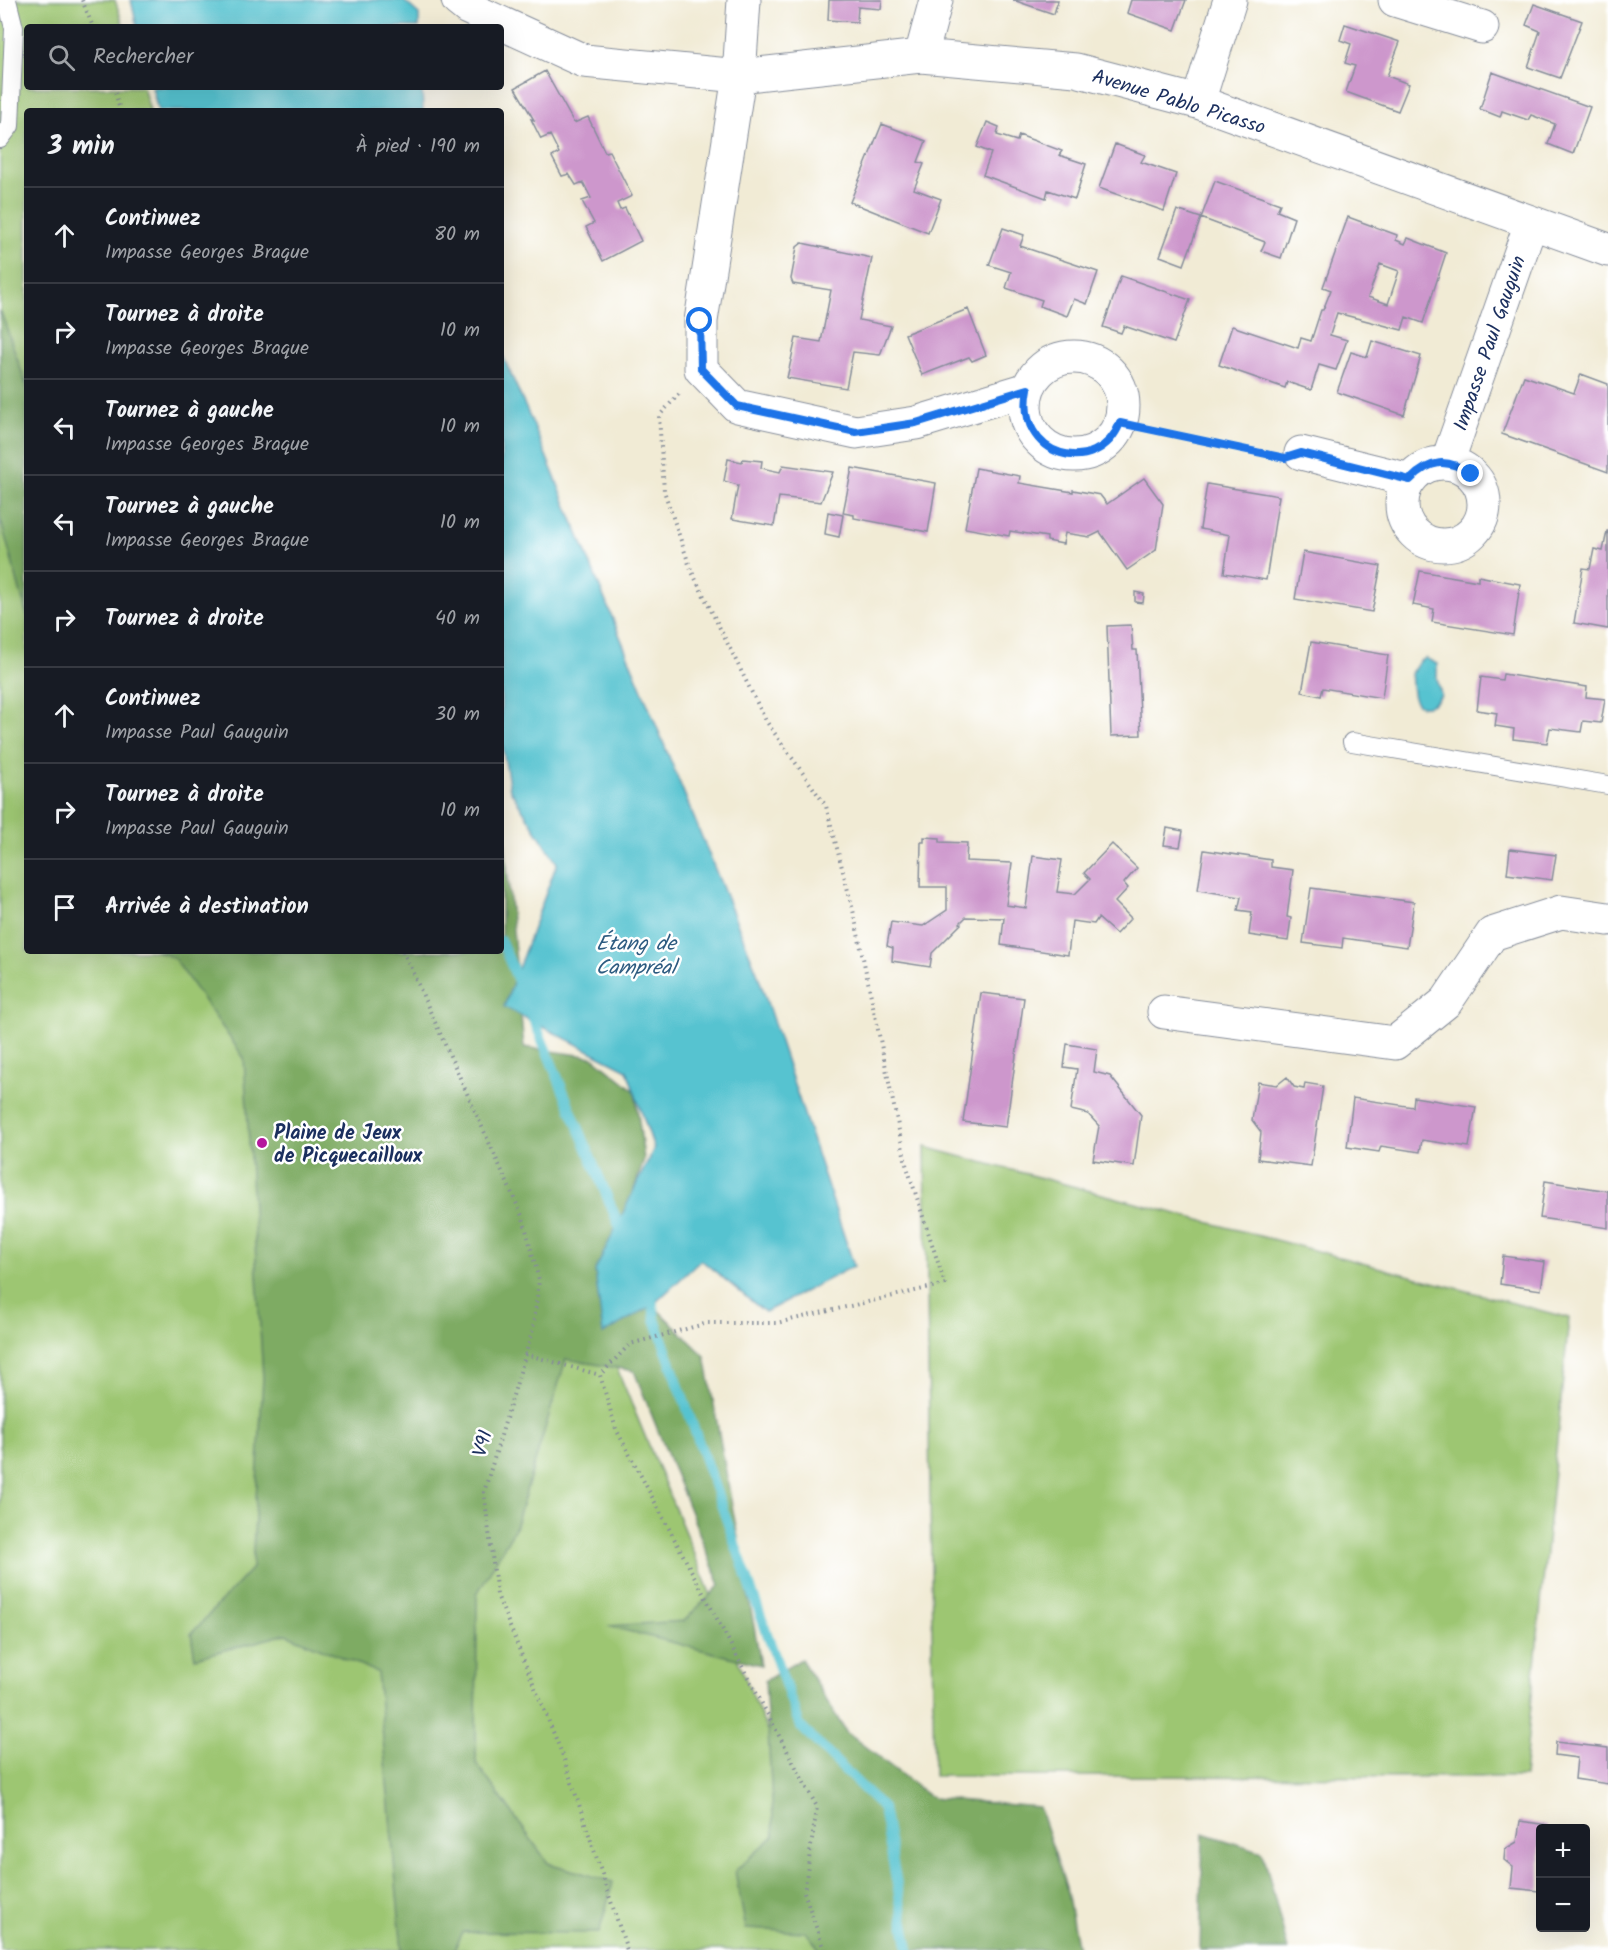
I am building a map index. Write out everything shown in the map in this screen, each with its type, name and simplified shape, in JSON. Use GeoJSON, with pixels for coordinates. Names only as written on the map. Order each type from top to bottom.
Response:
{"type":"FeatureCollection","features":[{"type":"Feature","properties":{"kind":"street","name":"Avenue Pablo Picasso"},"geometry":{"type":"LineString","coordinates":[[458,0],[468,8],[503,24]]}},
{"type":"Feature","properties":{"kind":"street"},"geometry":{"type":"LineString","coordinates":[[744,0],[739,76],[700,321],[701,369],[737,406],[856,432],[916,423],[1028,389]]}},
{"type":"Feature","properties":{"kind":"street"},"geometry":{"type":"LineString","coordinates":[[921,56],[936,0]]}},
{"type":"Feature","properties":{"kind":"street"},"geometry":{"type":"LineString","coordinates":[[1198,102],[1230,0]]}},
{"type":"Feature","properties":{"kind":"street"},"geometry":{"type":"LineString","coordinates":[[1395,0],[1482,27]]}},
{"type":"Feature","properties":{"kind":"street","name":"Avenue Pablo Picasso"},"geometry":{"type":"LineString","coordinates":[[504,24],[584,61],[739,76],[921,56],[1076,70],[1198,102],[1608,250]]}},
{"type":"Feature","properties":{"kind":"street","name":"Impasse Paul Gauguin"},"geometry":{"type":"LineString","coordinates":[[1447,463],[1532,223]]}},
{"type":"Feature","properties":{"kind":"street"},"geometry":{"type":"LineString","coordinates":[[1080,357],[1096,362],[1109,371],[1119,385],[1123,401],[1120,423],[1106,444],[1091,452],[1076,455],[1060,453],[1046,446],[1035,435],[1028,421],[1025,405],[1028,389],[1036,375],[1049,364],[1064,358],[1080,357]]}},
{"type":"Feature","properties":{"kind":"street"},"geometry":{"type":"LineString","coordinates":[[1301,453],[1410,480]]}},
{"type":"Feature","properties":{"kind":"street"},"geometry":{"type":"LineString","coordinates":[[1447,463],[1460,466],[1471,474],[1479,484],[1484,497],[1484,511],[1480,523],[1472,534],[1461,542],[1448,546],[1434,545],[1421,540],[1411,531],[1402,506],[1404,492],[1410,480],[1426,467],[1447,463]]}},
{"type":"Feature","properties":{"kind":"street"},"geometry":{"type":"LineString","coordinates":[[1164,1012],[1395,1043],[1446,1002],[1492,934],[1561,912],[1608,919]]}},
{"type":"Feature","properties":{"kind":"lane"},"geometry":{"type":"LineString","coordinates":[[0,140],[10,126],[14,28],[7,0]]}},
{"type":"Feature","properties":{"kind":"lane"},"geometry":{"type":"LineString","coordinates":[[1352,742],[1608,785]]}},
{"type":"Feature","properties":{"kind":"path"},"geometry":{"type":"LineString","coordinates":[[82,0],[92,24]]}},
{"type":"Feature","properties":{"kind":"path"},"geometry":{"type":"LineString","coordinates":[[115,90],[119,108]]}},
{"type":"Feature","properties":{"kind":"path"},"geometry":{"type":"LineString","coordinates":[[600,1375],[630,1344],[708,1323],[777,1323],[945,1284],[906,1164],[853,910],[826,806],[766,722],[691,570],[664,491],[659,416],[701,369]]}},
{"type":"Feature","properties":{"kind":"path"},"geometry":{"type":"LineString","coordinates":[[1120,423],[1285,458],[1301,453]]}},
{"type":"Feature","properties":{"kind":"path","name":"V91"},"geometry":{"type":"LineString","coordinates":[[404,954],[523,1218],[539,1280],[533,1329],[484,1492],[497,1595],[563,1756],[627,1950]]}},
{"type":"Feature","properties":{"kind":"path"},"geometry":{"type":"LineString","coordinates":[[525,1354],[600,1375]]}},
{"type":"Feature","properties":{"kind":"path"},"geometry":{"type":"LineString","coordinates":[[600,1375],[616,1429],[817,1807],[804,1892],[824,1950]]}},
{"type":"Feature","properties":{"kind":"green space","name":"Plaine de Jeux de Picquecailloux"},"geometry":{"type":"Polygon","coordinates":[[[0,0],[115,0],[123,24],[24,24],[24,90],[144,90],[149,108],[24,108],[24,954],[445,954],[858,1950],[0,1950],[0,0]]]}},
{"type":"Feature","properties":{"kind":"green space"},"geometry":{"type":"Polygon","coordinates":[[[0,309],[24,378],[24,605],[0,518],[0,309]]]}},
{"type":"Feature","properties":{"kind":"green space"},"geometry":{"type":"Polygon","coordinates":[[[504,836],[524,1047],[593,1057],[635,1091],[644,1159],[610,1263],[705,1356],[761,1665],[608,1626],[684,1621],[720,1585],[634,1371],[566,1359],[515,1528],[477,1594],[476,1763],[548,1863],[613,1882],[599,1933],[463,1932],[454,1950],[402,1950],[377,1672],[286,1634],[195,1658],[191,1634],[252,1568],[263,1378],[244,1058],[174,958],[164,954],[504,954],[504,836]]]}},
{"type":"Feature","properties":{"kind":"green space"},"geometry":{"type":"Polygon","coordinates":[[[925,1147],[1569,1318],[1524,1777],[934,1776],[925,1147]]]}},
{"type":"Feature","properties":{"kind":"green space"},"geometry":{"type":"Polygon","coordinates":[[[801,1659],[846,1732],[932,1798],[1039,1807],[1066,1887],[1078,1950],[820,1950],[806,1932],[746,1929],[735,1871],[774,1836],[765,1681],[801,1659]]]}},
{"type":"Feature","properties":{"kind":"green space"},"geometry":{"type":"Polygon","coordinates":[[[1203,1833],[1263,1852],[1288,1950],[1200,1950],[1203,1833]]]}},
{"type":"Feature","properties":{"kind":"water"},"geometry":{"type":"Polygon","coordinates":[[[131,0],[403,0],[419,14],[419,24],[136,24],[131,0]]]}},
{"type":"Feature","properties":{"kind":"water"},"geometry":{"type":"Polygon","coordinates":[[[153,90],[422,90],[423,108],[157,108],[153,90]]]}},
{"type":"Feature","properties":{"kind":"water","name":"Étang de Campréal"},"geometry":{"type":"Polygon","coordinates":[[[504,359],[534,426],[757,972],[854,1266],[765,1312],[701,1260],[653,1305],[603,1334],[595,1271],[654,1148],[627,1070],[504,1007],[557,863],[510,790],[504,755],[504,359]]]}},
{"type":"Feature","properties":{"kind":"water"},"geometry":{"type":"Polygon","coordinates":[[[1425,658],[1437,664],[1437,679],[1441,695],[1428,706],[1420,705],[1414,698],[1411,673],[1425,658]]]}},
{"type":"Feature","properties":{"kind":"building"},"geometry":{"type":"Polygon","coordinates":[[[829,0],[882,0],[881,9],[858,7],[857,22],[828,20],[829,0]]]}},
{"type":"Feature","properties":{"kind":"building"},"geometry":{"type":"Polygon","coordinates":[[[1013,0],[1058,0],[1054,14],[1013,0]]]}},
{"type":"Feature","properties":{"kind":"building"},"geometry":{"type":"Polygon","coordinates":[[[1131,0],[1186,0],[1175,30],[1127,13],[1131,0]]]}},
{"type":"Feature","properties":{"kind":"building"},"geometry":{"type":"Polygon","coordinates":[[[1534,4],[1582,21],[1560,78],[1528,67],[1540,31],[1526,25],[1534,4]]]}},
{"type":"Feature","properties":{"kind":"building"},"geometry":{"type":"Polygon","coordinates":[[[1345,24],[1400,42],[1387,76],[1409,84],[1398,111],[1346,92],[1355,66],[1345,63],[1351,44],[1340,40],[1345,24]]]}},
{"type":"Feature","properties":{"kind":"building"},"geometry":{"type":"Polygon","coordinates":[[[545,71],[574,123],[588,117],[605,152],[609,151],[632,196],[617,203],[620,210],[625,208],[641,241],[603,261],[586,227],[594,223],[582,201],[591,198],[583,182],[576,185],[569,174],[562,176],[552,157],[559,153],[550,135],[541,139],[531,119],[534,120],[515,88],[545,71]]]}},
{"type":"Feature","properties":{"kind":"building"},"geometry":{"type":"Polygon","coordinates":[[[1492,72],[1590,107],[1573,154],[1548,144],[1555,124],[1531,115],[1528,120],[1502,111],[1500,117],[1480,109],[1492,72]]]}},
{"type":"Feature","properties":{"kind":"building"},"geometry":{"type":"Polygon","coordinates":[[[987,122],[999,127],[997,135],[1017,141],[1019,135],[1062,151],[1059,155],[1086,164],[1075,199],[1048,190],[1046,198],[983,175],[991,153],[977,147],[987,122]]]}},
{"type":"Feature","properties":{"kind":"building"},"geometry":{"type":"Polygon","coordinates":[[[882,124],[926,141],[918,162],[924,164],[914,189],[941,199],[928,233],[850,202],[882,124]]]}},
{"type":"Feature","properties":{"kind":"building"},"geometry":{"type":"Polygon","coordinates":[[[1115,144],[1145,155],[1141,162],[1176,174],[1164,211],[1099,188],[1115,144]]]}},
{"type":"Feature","properties":{"kind":"building"},"geometry":{"type":"Polygon","coordinates":[[[1215,181],[1280,204],[1277,211],[1294,218],[1281,258],[1261,251],[1265,242],[1201,218],[1215,181]]]}},
{"type":"Feature","properties":{"kind":"building"},"geometry":{"type":"Polygon","coordinates":[[[1177,210],[1201,218],[1184,265],[1160,256],[1177,210]]]}},
{"type":"Feature","properties":{"kind":"building"},"geometry":{"type":"Polygon","coordinates":[[[1348,217],[1397,235],[1396,240],[1405,244],[1408,238],[1446,253],[1423,323],[1406,317],[1402,330],[1337,313],[1330,335],[1347,340],[1336,370],[1319,365],[1311,390],[1287,382],[1285,388],[1219,365],[1232,326],[1298,348],[1301,338],[1311,341],[1321,310],[1331,290],[1323,287],[1348,217]],[[1380,264],[1368,297],[1388,304],[1399,271],[1380,264]]]}},
{"type":"Feature","properties":{"kind":"building"},"geometry":{"type":"Polygon","coordinates":[[[1003,228],[1024,235],[1020,246],[1098,272],[1087,304],[1074,299],[1067,316],[1040,306],[1042,300],[1006,288],[1011,272],[989,265],[1003,228]]]}},
{"type":"Feature","properties":{"kind":"building"},"geometry":{"type":"Polygon","coordinates":[[[802,243],[872,258],[859,320],[891,326],[880,355],[853,352],[846,388],[787,378],[796,338],[821,342],[831,290],[793,284],[791,279],[797,247],[802,243]]]}},
{"type":"Feature","properties":{"kind":"building"},"geometry":{"type":"Polygon","coordinates":[[[1121,276],[1190,300],[1174,343],[1124,326],[1121,333],[1103,327],[1121,276]]]}},
{"type":"Feature","properties":{"kind":"building"},"geometry":{"type":"Polygon","coordinates":[[[968,309],[986,355],[972,361],[969,357],[922,375],[905,334],[968,309]]]}},
{"type":"Feature","properties":{"kind":"building"},"geometry":{"type":"Polygon","coordinates":[[[1372,341],[1421,356],[1404,415],[1337,392],[1351,352],[1367,357],[1372,341]]]}},
{"type":"Feature","properties":{"kind":"building"},"geometry":{"type":"Polygon","coordinates":[[[1581,374],[1608,384],[1608,472],[1502,434],[1524,376],[1574,393],[1581,374]]]}},
{"type":"Feature","properties":{"kind":"building"},"geometry":{"type":"Polygon","coordinates":[[[728,459],[742,462],[743,459],[762,461],[761,468],[780,472],[783,465],[833,472],[821,502],[779,497],[774,526],[732,519],[738,485],[724,481],[728,459]]]}},
{"type":"Feature","properties":{"kind":"building"},"geometry":{"type":"Polygon","coordinates":[[[852,468],[936,483],[928,532],[854,518],[854,515],[843,513],[852,468]]]}},
{"type":"Feature","properties":{"kind":"building"},"geometry":{"type":"Polygon","coordinates":[[[976,468],[1020,476],[1019,483],[1100,495],[1107,504],[1144,478],[1163,504],[1156,550],[1127,570],[1100,532],[1090,537],[1065,533],[1063,544],[1047,541],[1047,537],[1010,531],[1009,536],[965,528],[976,468]]]}},
{"type":"Feature","properties":{"kind":"building"},"geometry":{"type":"Polygon","coordinates":[[[1207,484],[1279,496],[1266,580],[1224,573],[1230,535],[1200,529],[1207,484]]]}},
{"type":"Feature","properties":{"kind":"building"},"geometry":{"type":"Polygon","coordinates":[[[828,512],[843,515],[839,537],[825,534],[828,512]]]}},
{"type":"Feature","properties":{"kind":"building"},"geometry":{"type":"Polygon","coordinates":[[[1607,531],[1608,629],[1574,623],[1583,568],[1590,569],[1594,549],[1603,551],[1607,531]]]}},
{"type":"Feature","properties":{"kind":"building"},"geometry":{"type":"Polygon","coordinates":[[[1303,552],[1381,566],[1372,612],[1295,599],[1303,552]]]}},
{"type":"Feature","properties":{"kind":"building"},"geometry":{"type":"Polygon","coordinates":[[[1420,571],[1478,581],[1478,576],[1520,584],[1513,635],[1432,622],[1434,609],[1413,605],[1420,571]]]}},
{"type":"Feature","properties":{"kind":"building"},"geometry":{"type":"Polygon","coordinates":[[[1135,592],[1144,594],[1143,603],[1135,602],[1135,592]]]}},
{"type":"Feature","properties":{"kind":"building"},"geometry":{"type":"Polygon","coordinates":[[[1131,625],[1133,650],[1137,650],[1141,735],[1111,736],[1107,626],[1131,625]]]}},
{"type":"Feature","properties":{"kind":"building"},"geometry":{"type":"Polygon","coordinates":[[[1311,642],[1388,655],[1382,698],[1323,688],[1321,696],[1302,692],[1311,642]]]}},
{"type":"Feature","properties":{"kind":"building"},"geometry":{"type":"Polygon","coordinates":[[[1503,674],[1587,687],[1586,697],[1605,699],[1601,723],[1583,721],[1581,732],[1550,728],[1547,743],[1513,739],[1514,729],[1495,726],[1497,713],[1477,710],[1481,677],[1502,680],[1503,674]]]}},
{"type":"Feature","properties":{"kind":"building"},"geometry":{"type":"Polygon","coordinates":[[[1167,828],[1183,831],[1180,847],[1164,845],[1167,828]]]}},
{"type":"Feature","properties":{"kind":"building"},"geometry":{"type":"Polygon","coordinates":[[[924,837],[940,838],[940,842],[967,843],[966,861],[1012,863],[1006,905],[1026,908],[1033,856],[1062,860],[1057,892],[1075,894],[1090,879],[1084,873],[1112,844],[1137,868],[1124,883],[1128,888],[1115,902],[1131,918],[1116,934],[1098,918],[1094,924],[1072,921],[1068,955],[1001,945],[1004,918],[966,917],[932,953],[930,967],[892,961],[893,948],[887,946],[891,922],[923,926],[947,910],[947,887],[920,887],[921,842],[924,842],[924,837]]]}},
{"type":"Feature","properties":{"kind":"building"},"geometry":{"type":"Polygon","coordinates":[[[1510,849],[1556,855],[1552,880],[1507,874],[1510,849]]]}},
{"type":"Feature","properties":{"kind":"building"},"geometry":{"type":"Polygon","coordinates":[[[1204,850],[1271,860],[1271,867],[1293,870],[1287,917],[1291,918],[1288,941],[1249,935],[1252,912],[1238,910],[1241,897],[1198,890],[1204,850]]]}},
{"type":"Feature","properties":{"kind":"building"},"geometry":{"type":"Polygon","coordinates":[[[1311,888],[1414,902],[1407,947],[1343,938],[1342,948],[1303,943],[1311,888]]]}},
{"type":"Feature","properties":{"kind":"building"},"geometry":{"type":"Polygon","coordinates":[[[981,993],[1024,998],[1006,1127],[963,1122],[981,993]]]}},
{"type":"Feature","properties":{"kind":"building"},"geometry":{"type":"Polygon","coordinates":[[[1067,1044],[1097,1049],[1094,1072],[1110,1076],[1141,1115],[1134,1166],[1093,1160],[1099,1126],[1088,1114],[1071,1110],[1077,1069],[1064,1067],[1067,1044]]]}},
{"type":"Feature","properties":{"kind":"building"},"geometry":{"type":"Polygon","coordinates":[[[1287,1077],[1294,1087],[1304,1089],[1305,1083],[1323,1086],[1311,1166],[1258,1159],[1261,1132],[1252,1120],[1258,1082],[1277,1085],[1287,1077]]]}},
{"type":"Feature","properties":{"kind":"building"},"geometry":{"type":"Polygon","coordinates":[[[1414,1097],[1476,1107],[1469,1147],[1422,1140],[1420,1152],[1381,1146],[1379,1152],[1347,1147],[1353,1098],[1413,1107],[1414,1097]]]}},
{"type":"Feature","properties":{"kind":"building"},"geometry":{"type":"Polygon","coordinates":[[[1545,1181],[1608,1191],[1608,1228],[1540,1218],[1545,1181]]]}},
{"type":"Feature","properties":{"kind":"building"},"geometry":{"type":"Polygon","coordinates":[[[1503,1256],[1545,1262],[1541,1290],[1500,1284],[1503,1256]]]}},
{"type":"Feature","properties":{"kind":"building"},"geometry":{"type":"Polygon","coordinates":[[[1556,1742],[1608,1748],[1608,1784],[1575,1779],[1577,1758],[1555,1755],[1556,1742]]]}},
{"type":"Feature","properties":{"kind":"building"},"geometry":{"type":"Polygon","coordinates":[[[1520,1821],[1540,1824],[1536,1824],[1536,1891],[1511,1888],[1513,1867],[1504,1860],[1505,1849],[1517,1842],[1520,1821]]]}},
{"type":"Feature","properties":{"kind":"waterway"},"geometry":{"type":"LineString","coordinates":[[504,948],[521,988]]}},
{"type":"Feature","properties":{"kind":"waterway"},"geometry":{"type":"LineString","coordinates":[[530,1011],[623,1235]]}},
{"type":"Feature","properties":{"kind":"waterway"},"geometry":{"type":"LineString","coordinates":[[648,1293],[655,1319],[800,1726],[883,1808],[909,1950]]}},
{"type":"Feature","properties":{"kind":"place","name":"Plaine de Jeux de Picquecailloux"},"geometry":{"type":"Point","coordinates":[262,1143]}},
{"type":"Feature","properties":{"kind":"route"},"geometry":{"type":"LineString","coordinates":[[700,321],[701,369],[737,406],[856,432],[916,423],[1028,389],[1025,405],[1028,421],[1035,435],[1046,446],[1060,453],[1076,455],[1091,452],[1106,444],[1120,423],[1285,458],[1301,453],[1410,480],[1417,472],[1436,463],[1460,466],[1471,474]]}}]}
